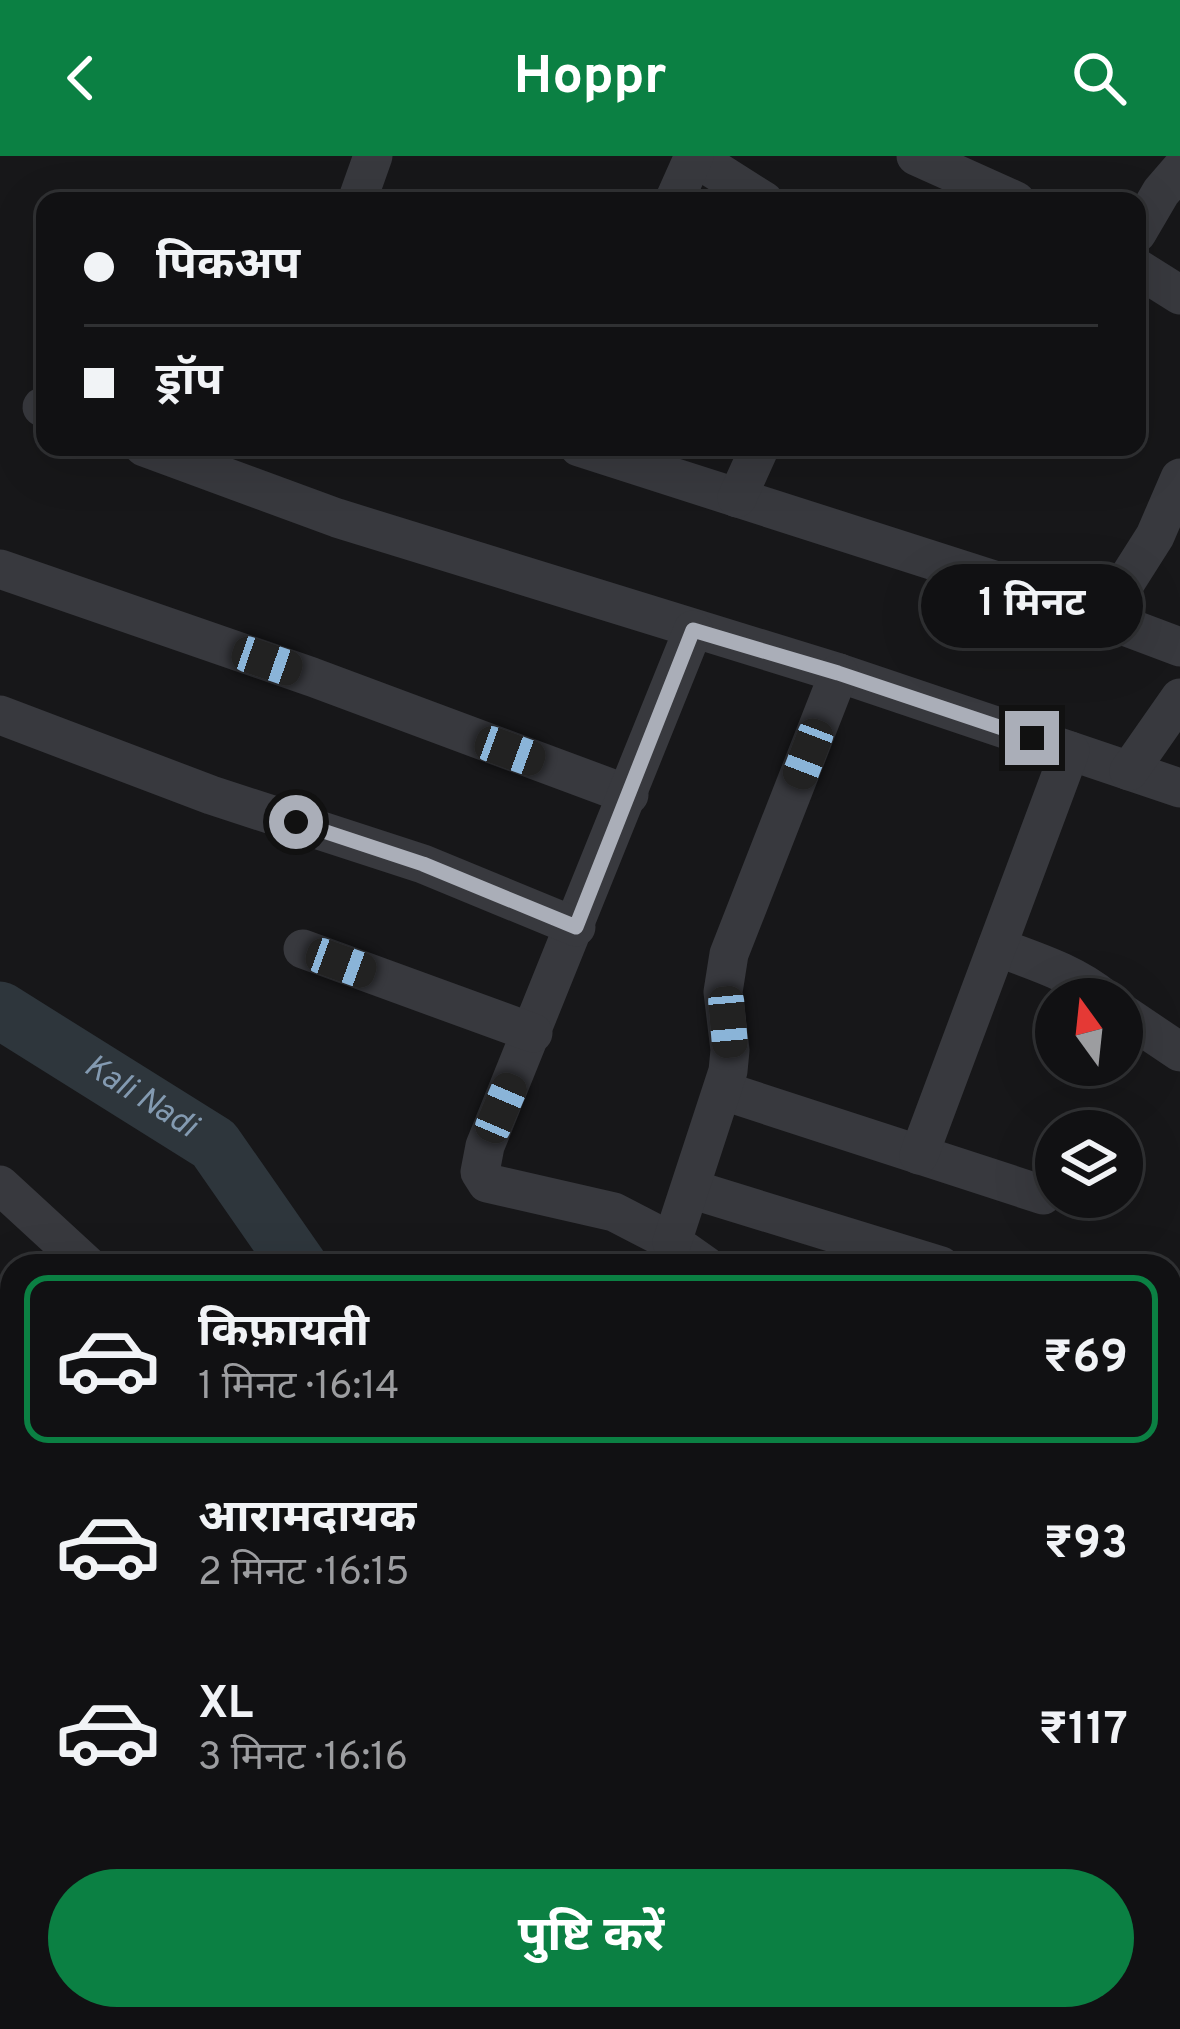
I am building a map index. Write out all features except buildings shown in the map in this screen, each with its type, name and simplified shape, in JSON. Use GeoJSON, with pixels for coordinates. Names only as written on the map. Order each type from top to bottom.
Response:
{"type":"FeatureCollection","features":[{"type":"Feature","properties":{"kind":"street"},"geometry":{"type":"LineString","coordinates":[[360,192],[374,156]]}},
{"type":"Feature","properties":{"kind":"street"},"geometry":{"type":"LineString","coordinates":[[678,192],[693,156],[750,192]]}},
{"type":"Feature","properties":{"kind":"street"},"geometry":{"type":"LineString","coordinates":[[916,156],[996,192]]}},
{"type":"Feature","properties":{"kind":"street"},"geometry":{"type":"LineString","coordinates":[[1146,218],[1180,170]]}},
{"type":"Feature","properties":{"kind":"street"},"geometry":{"type":"LineString","coordinates":[[1146,274],[1180,295]]}},
{"type":"Feature","properties":{"kind":"street"},"geometry":{"type":"LineString","coordinates":[[178,456],[338,518],[838,673],[1180,788]]}},
{"type":"Feature","properties":{"kind":"street"},"geometry":{"type":"LineString","coordinates":[[607,456],[1180,646]]}},
{"type":"Feature","properties":{"kind":"street"},"geometry":{"type":"LineString","coordinates":[[737,498],[756,456]]}},
{"type":"Feature","properties":{"kind":"street"},"geometry":{"type":"LineString","coordinates":[[1103,618],[1155,536],[1180,478]]}},
{"type":"Feature","properties":{"kind":"street"},"geometry":{"type":"LineString","coordinates":[[0,568],[629,795]]}},
{"type":"Feature","properties":{"kind":"street"},"geometry":{"type":"LineString","coordinates":[[689,1254],[614,1212],[487,1183],[480,1172],[485,1145],[693,630]]}},
{"type":"Feature","properties":{"kind":"street"},"geometry":{"type":"LineString","coordinates":[[672,1242],[724,1091],[730,1050],[723,992],[729,955],[838,673]]}},
{"type":"Feature","properties":{"kind":"street"},"geometry":{"type":"LineString","coordinates":[[1129,771],[1180,698]]}},
{"type":"Feature","properties":{"kind":"street"},"geometry":{"type":"LineString","coordinates":[[0,715],[212,795],[423,864],[576,927]]}},
{"type":"Feature","properties":{"kind":"street"},"geometry":{"type":"LineString","coordinates":[[919,1155],[1070,751]]}},
{"type":"Feature","properties":{"kind":"street"},"geometry":{"type":"LineString","coordinates":[[997,947],[1073,978]]}},
{"type":"Feature","properties":{"kind":"street"},"geometry":{"type":"LineString","coordinates":[[303,949],[533,1033]]}},
{"type":"Feature","properties":{"kind":"street"},"geometry":{"type":"LineString","coordinates":[[1143,1027],[1180,1052]]}},
{"type":"Feature","properties":{"kind":"street"},"geometry":{"type":"LineString","coordinates":[[724,1091],[1035,1192]]}},
{"type":"Feature","properties":{"kind":"street"},"geometry":{"type":"LineString","coordinates":[[0,1185],[75,1254]]}},
{"type":"Feature","properties":{"kind":"street"},"geometry":{"type":"LineString","coordinates":[[691,1189],[902,1254]]}},
{"type":"Feature","properties":{"kind":"waterway","name":"Kali Nadi"},"geometry":{"type":"LineString","coordinates":[[0,1010],[214,1144],[291,1254]]}},
{"type":"Feature","properties":{"kind":"route"},"geometry":{"type":"LineString","coordinates":[[296,822],[423,864],[576,927],[693,630],[1032,738]]}}]}
